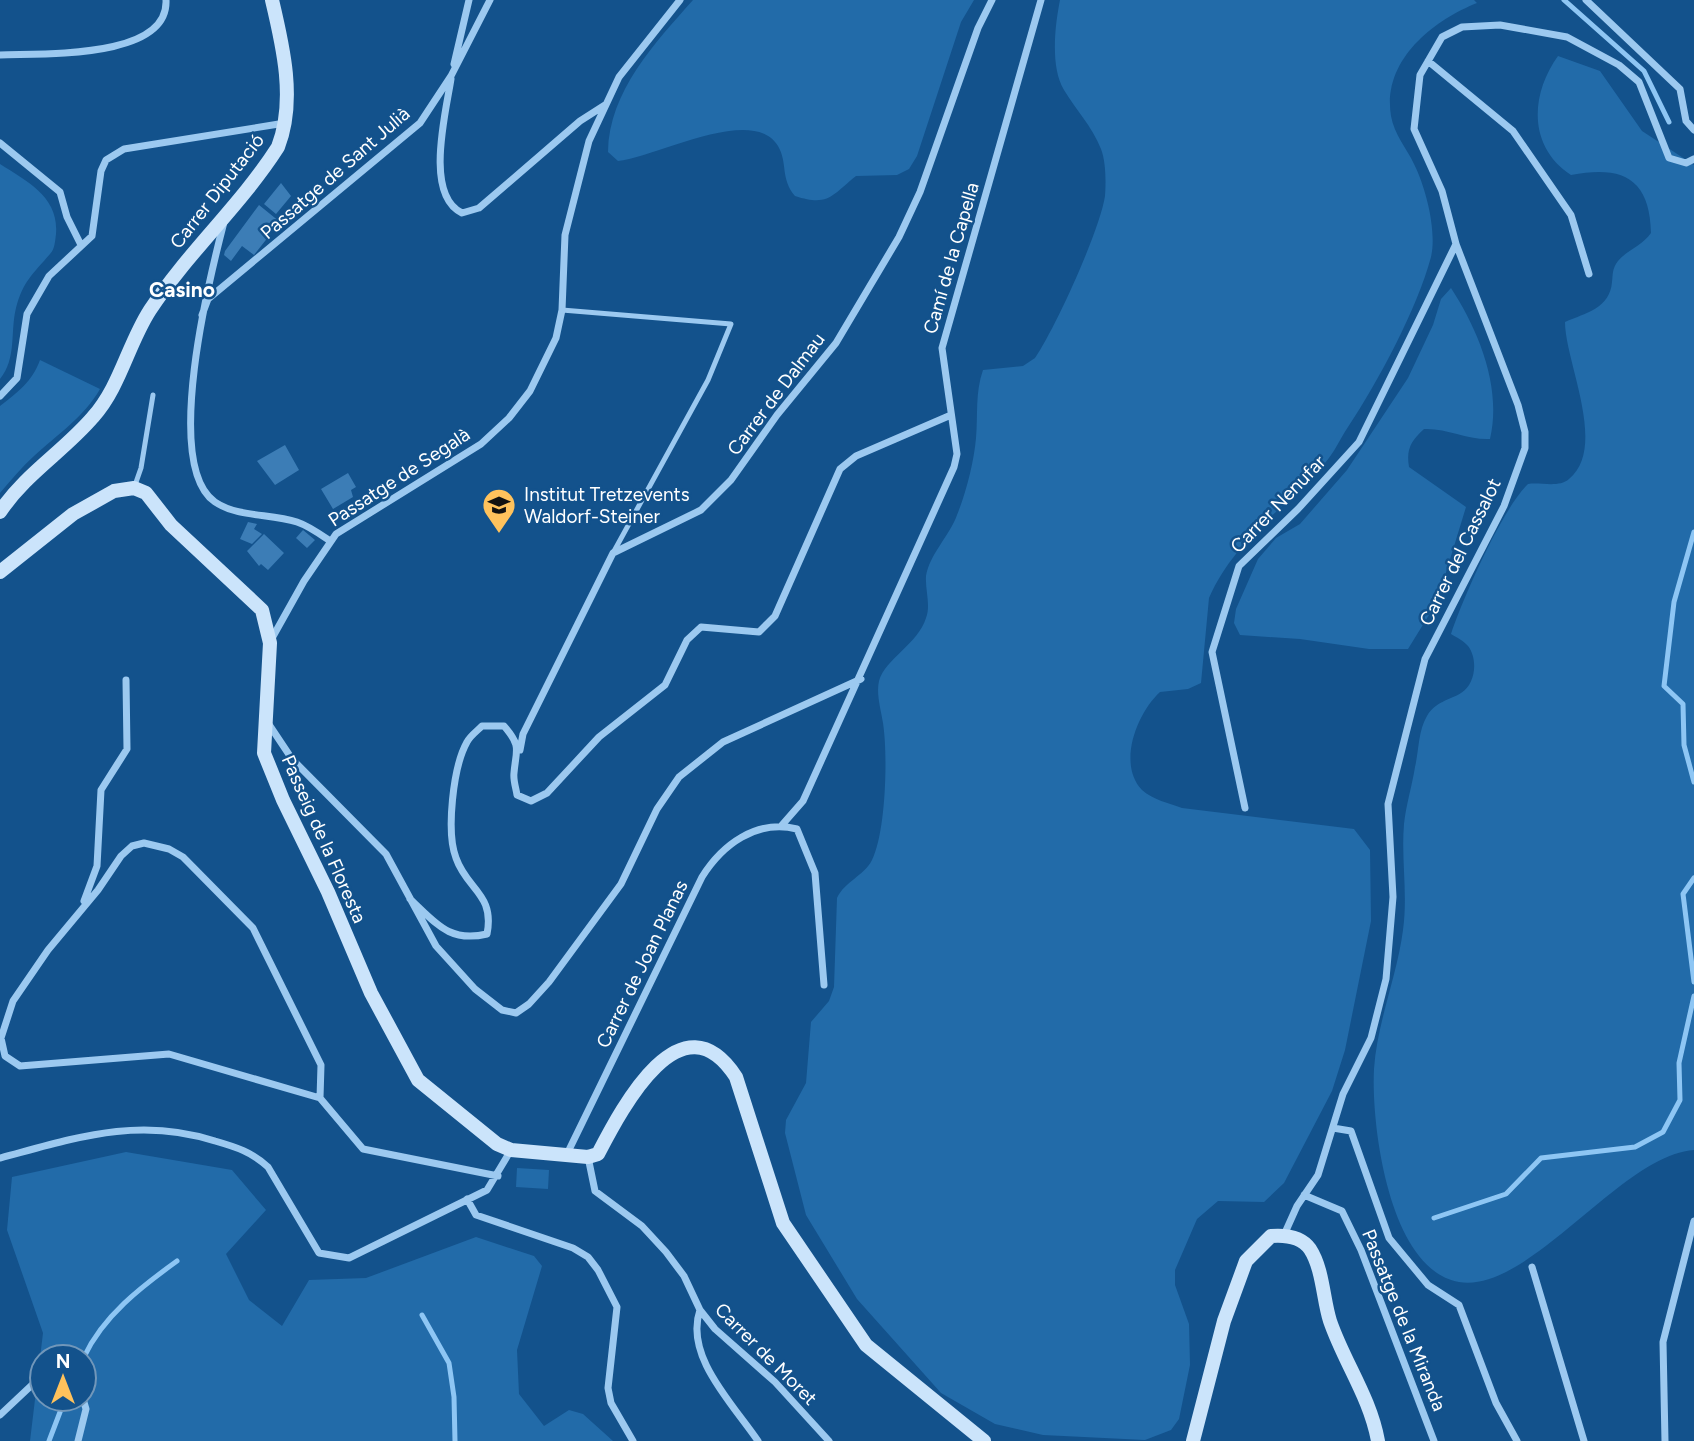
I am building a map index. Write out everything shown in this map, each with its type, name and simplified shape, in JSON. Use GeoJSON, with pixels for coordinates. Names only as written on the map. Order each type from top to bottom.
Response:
{"type":"FeatureCollection","features":[{"type":"Feature","properties":{"kind":"street"},"geometry":{"type":"LineString","coordinates":[[0,55],[110,49],[154,32],[167,10],[166,0]]}},
{"type":"Feature","properties":{"kind":"street","name":"Carrer Diputació"},"geometry":{"type":"LineString","coordinates":[[0,512],[28,477],[94,416],[106,401],[148,313],[278,147],[286,122],[284,70],[272,0]]}},
{"type":"Feature","properties":{"kind":"street"},"geometry":{"type":"LineString","coordinates":[[469,0],[452,76],[440,151],[441,175],[447,200],[462,213],[479,208],[580,121],[606,104]]}},
{"type":"Feature","properties":{"kind":"street","name":"Passatge de Sant Julià"},"geometry":{"type":"LineString","coordinates":[[202,315],[208,299],[420,123],[452,76],[490,0]]}},
{"type":"Feature","properties":{"kind":"street","name":"Passatge de Segalà"},"geometry":{"type":"LineString","coordinates":[[270,643],[336,534],[481,444],[509,418],[549,357],[562,310],[568,218],[589,141],[619,77],[680,0]]}},
{"type":"Feature","properties":{"kind":"street","name":"Carrer de Dalmau"},"geometry":{"type":"LineString","coordinates":[[613,553],[701,510],[731,480],[777,415],[836,343],[899,237],[915,203],[978,28],[992,0]]}},
{"type":"Feature","properties":{"kind":"street","name":"Camí de la Capella"},"geometry":{"type":"LineString","coordinates":[[782,825],[803,801],[954,467],[957,454],[942,348],[1041,0]]}},
{"type":"Feature","properties":{"kind":"street"},"geometry":{"type":"LineString","coordinates":[[1587,0],[1679,89],[1686,121],[1694,130]]}},
{"type":"Feature","properties":{"kind":"street","name":"Carrer del Cassalot"},"geometry":{"type":"LineString","coordinates":[[1284,1235],[1304,1195],[1318,1175],[1343,1094],[1371,1038],[1385,979],[1393,897],[1388,804],[1425,659],[1504,506],[1525,448],[1525,432],[1518,405],[1457,244],[1442,191],[1414,129],[1420,75],[1442,37],[1462,27],[1500,25],[1567,37],[1619,65],[1639,82],[1669,158],[1686,163],[1694,159]]}},
{"type":"Feature","properties":{"kind":"street"},"geometry":{"type":"LineString","coordinates":[[1428,61],[1513,131],[1571,215],[1589,274]]}},
{"type":"Feature","properties":{"kind":"street"},"geometry":{"type":"LineString","coordinates":[[0,396],[17,378],[27,314],[49,276],[92,236],[101,171],[106,160],[124,149],[286,122]]}},
{"type":"Feature","properties":{"kind":"street"},"geometry":{"type":"LineString","coordinates":[[0,143],[60,192],[67,217],[80,245]]}},
{"type":"Feature","properties":{"kind":"street"},"geometry":{"type":"LineString","coordinates":[[226,215],[193,366],[192,444],[198,476],[211,499],[225,508],[298,523],[330,541]]}},
{"type":"Feature","properties":{"kind":"street","name":"Carrer Nenufar"},"geometry":{"type":"LineString","coordinates":[[1245,808],[1212,652],[1239,566],[1298,509],[1359,442],[1457,244]]}},
{"type":"Feature","properties":{"kind":"street"},"geometry":{"type":"LineString","coordinates":[[613,553],[523,734],[513,774],[517,795],[531,801],[547,793],[599,737],[665,685],[687,640],[701,627],[760,632],[775,616],[840,469],[856,456],[951,415]]}},
{"type":"Feature","properties":{"kind":"street"},"geometry":{"type":"LineString","coordinates":[[0,572],[73,514],[114,491],[134,488]]}},
{"type":"Feature","properties":{"kind":"street","name":"Passeig de la Floresta"},"geometry":{"type":"LineString","coordinates":[[134,488],[146,493],[171,526],[262,610],[270,643],[264,753],[371,993],[418,1080],[497,1144],[511,1150]]}},
{"type":"Feature","properties":{"kind":"street"},"geometry":{"type":"LineString","coordinates":[[265,720],[292,760],[386,854],[436,946],[475,989],[502,1010],[516,1013],[530,1004],[549,982],[621,884],[657,809],[679,777],[723,742],[860,679]]}},
{"type":"Feature","properties":{"kind":"street"},"geometry":{"type":"LineString","coordinates":[[83,905],[96,866],[101,790],[127,749],[126,680]]}},
{"type":"Feature","properties":{"kind":"street"},"geometry":{"type":"LineString","coordinates":[[410,899],[445,931],[468,938],[487,934],[491,915],[483,898],[457,861],[451,840],[456,779],[467,741],[482,726],[504,726],[519,751]]}},
{"type":"Feature","properties":{"kind":"street"},"geometry":{"type":"LineString","coordinates":[[782,825],[797,829],[815,873],[824,985]]}},
{"type":"Feature","properties":{"kind":"street","name":"Carrer de Joan Planas"},"geometry":{"type":"LineString","coordinates":[[566,1155],[696,890],[716,855],[749,833],[782,825]]}},
{"type":"Feature","properties":{"kind":"street"},"geometry":{"type":"LineString","coordinates":[[320,1098],[321,1065],[253,928],[183,857],[144,843],[132,846],[83,905],[13,1001],[1,1038],[5,1056],[11,1063],[31,1067],[169,1054],[320,1098],[363,1149],[498,1176]]}},
{"type":"Feature","properties":{"kind":"street"},"geometry":{"type":"LineString","coordinates":[[0,1158],[105,1131],[167,1128],[198,1135],[256,1155],[278,1183],[311,1244],[319,1253],[349,1258],[487,1190],[498,1176],[511,1150],[588,1157],[598,1154],[621,1110],[657,1065],[674,1052],[688,1047],[709,1047],[724,1058],[736,1077],[783,1223],[866,1345],[984,1441]]}},
{"type":"Feature","properties":{"kind":"street"},"geometry":{"type":"LineString","coordinates":[[1333,1128],[1352,1131],[1389,1238],[1428,1285],[1459,1305],[1496,1402],[1517,1441]]}},
{"type":"Feature","properties":{"kind":"street","name":"Carrer de Moret"},"geometry":{"type":"LineString","coordinates":[[588,1157],[595,1191],[642,1226],[684,1276],[700,1310],[715,1329],[775,1382],[829,1441]]}},
{"type":"Feature","properties":{"kind":"street","name":"Passatge de la Miranda"},"geometry":{"type":"LineString","coordinates":[[1304,1195],[1342,1212],[1361,1250],[1434,1441]]}},
{"type":"Feature","properties":{"kind":"street"},"geometry":{"type":"LineString","coordinates":[[467,1199],[476,1216],[573,1248],[588,1257],[598,1270],[617,1307],[607,1388],[611,1403],[633,1441]]}},
{"type":"Feature","properties":{"kind":"street"},"geometry":{"type":"LineString","coordinates":[[1665,1441],[1663,1342],[1694,1222]]}},
{"type":"Feature","properties":{"kind":"street"},"geometry":{"type":"LineString","coordinates":[[1192,1441],[1224,1321],[1246,1261],[1271,1236],[1284,1235],[1302,1241],[1316,1262],[1331,1322],[1355,1372],[1378,1441]]}},
{"type":"Feature","properties":{"kind":"street"},"geometry":{"type":"LineString","coordinates":[[1532,1267],[1584,1441]]}},
{"type":"Feature","properties":{"kind":"street"},"geometry":{"type":"LineString","coordinates":[[700,1310],[695,1325],[701,1357],[758,1441]]}},
{"type":"Feature","properties":{"kind":"street"},"geometry":{"type":"LineString","coordinates":[[0,1415],[28,1389]]}},
{"type":"Feature","properties":{"kind":"street"},"geometry":{"type":"LineString","coordinates":[[78,1441],[85,1413]]}},
{"type":"Feature","properties":{"kind":"lane"},"geometry":{"type":"LineString","coordinates":[[562,310],[731,324],[708,380],[613,553]]}},
{"type":"Feature","properties":{"kind":"lane"},"geometry":{"type":"LineString","coordinates":[[134,488],[141,468],[153,395]]}},
{"type":"Feature","properties":{"kind":"shaded area"},"geometry":{"type":"Polygon","coordinates":[[[693,0],[974,0],[961,22],[917,156],[909,169],[897,175],[856,176],[835,194],[823,200],[816,200],[795,196],[787,183],[778,146],[765,134],[748,130],[726,131],[618,161],[608,152],[610,130],[625,88],[650,51],[693,0]]]}},
{"type":"Feature","properties":{"kind":"shaded area"},"geometry":{"type":"Polygon","coordinates":[[[1060,0],[1474,0],[1477,3],[1428,32],[1402,61],[1394,78],[1390,96],[1391,116],[1423,185],[1433,235],[1431,257],[1425,277],[1396,345],[1328,459],[1246,542],[1220,577],[1209,598],[1201,683],[1188,689],[1160,692],[1144,713],[1133,739],[1131,767],[1135,779],[1142,790],[1156,799],[1182,808],[1354,829],[1370,850],[1371,921],[1345,1050],[1332,1091],[1284,1183],[1264,1202],[1218,1201],[1197,1219],[1175,1270],[1175,1285],[1189,1324],[1190,1365],[1179,1419],[1171,1430],[1145,1440],[1043,1435],[995,1424],[941,1393],[857,1299],[806,1215],[785,1133],[786,1120],[806,1083],[811,1022],[829,1001],[834,987],[837,898],[845,887],[869,866],[877,847],[885,793],[879,681],[882,673],[916,636],[926,618],[928,568],[954,523],[971,467],[983,370],[1023,366],[1035,358],[1076,279],[1095,232],[1105,196],[1103,154],[1093,133],[1064,90],[1057,70],[1055,33],[1060,0]]]}},
{"type":"Feature","properties":{"kind":"shaded area"},"geometry":{"type":"Polygon","coordinates":[[[1558,56],[1600,71],[1642,131],[1694,165],[1694,1150],[1666,1158],[1636,1174],[1545,1247],[1515,1267],[1486,1280],[1459,1282],[1435,1272],[1416,1252],[1401,1224],[1389,1192],[1376,1124],[1376,1052],[1400,947],[1404,917],[1403,837],[1406,810],[1420,735],[1427,716],[1434,707],[1466,689],[1472,678],[1474,664],[1471,651],[1464,642],[1451,634],[1495,533],[1528,484],[1565,482],[1580,465],[1585,447],[1585,426],[1565,322],[1602,304],[1610,291],[1618,261],[1651,233],[1645,199],[1639,188],[1630,180],[1605,172],[1571,175],[1547,150],[1538,120],[1538,103],[1542,87],[1558,56]]]}},
{"type":"Feature","properties":{"kind":"shaded area"},"geometry":{"type":"Polygon","coordinates":[[[0,164],[31,184],[47,200],[56,221],[56,234],[52,252],[29,278],[22,291],[14,317],[9,362],[0,379],[0,164]]]}},
{"type":"Feature","properties":{"kind":"shaded area"},"geometry":{"type":"Polygon","coordinates":[[[1451,288],[1471,323],[1486,360],[1493,400],[1493,420],[1490,439],[1424,429],[1409,450],[1409,467],[1466,507],[1437,602],[1408,649],[1369,649],[1300,639],[1240,635],[1234,623],[1236,609],[1258,559],[1276,538],[1300,524],[1347,470],[1408,378],[1433,325],[1441,299],[1451,288]]]}},
{"type":"Feature","properties":{"kind":"shaded area"},"geometry":{"type":"Polygon","coordinates":[[[40,360],[100,389],[78,417],[30,460],[0,493],[0,406],[29,381],[40,360]]]}},
{"type":"Feature","properties":{"kind":"shaded area"},"geometry":{"type":"Polygon","coordinates":[[[126,1152],[232,1170],[266,1210],[226,1254],[249,1300],[282,1326],[309,1280],[366,1278],[476,1237],[534,1256],[542,1266],[517,1350],[519,1394],[544,1426],[569,1410],[583,1414],[613,1441],[30,1441],[33,1413],[98,1413],[98,1343],[42,1343],[43,1333],[7,1230],[12,1177],[126,1152]]]}},
{"type":"Feature","properties":{"kind":"shaded area"},"geometry":{"type":"Polygon","coordinates":[[[517,1168],[549,1170],[548,1189],[516,1187],[517,1168]]]}},
{"type":"Feature","properties":{"kind":"building"},"geometry":{"type":"Polygon","coordinates":[[[281,183],[291,196],[276,214],[264,204],[281,183]]]}},
{"type":"Feature","properties":{"kind":"building"},"geometry":{"type":"Polygon","coordinates":[[[259,205],[280,222],[254,255],[242,246],[231,261],[224,255],[225,251],[259,205]]]}},
{"type":"Feature","properties":{"kind":"building"},"geometry":{"type":"Polygon","coordinates":[[[285,445],[299,470],[275,485],[257,461],[285,445]]]}},
{"type":"Feature","properties":{"kind":"building"},"geometry":{"type":"Polygon","coordinates":[[[348,473],[356,487],[351,490],[353,497],[333,509],[321,489],[348,473]]]}},
{"type":"Feature","properties":{"kind":"building"},"geometry":{"type":"Polygon","coordinates":[[[248,522],[257,524],[254,529],[262,534],[252,544],[240,539],[248,522]]]}},
{"type":"Feature","properties":{"kind":"building"},"geometry":{"type":"Polygon","coordinates":[[[303,530],[315,540],[307,548],[296,538],[303,530]]]}},
{"type":"Feature","properties":{"kind":"building"},"geometry":{"type":"Polygon","coordinates":[[[264,534],[284,553],[268,570],[261,564],[259,566],[247,551],[264,534]]]}},
{"type":"Feature","properties":{"kind":"waterway"},"geometry":{"type":"LineString","coordinates":[[1564,0],[1644,71],[1669,122]]}},
{"type":"Feature","properties":{"kind":"waterway"},"geometry":{"type":"LineString","coordinates":[[1694,532],[1674,602],[1664,686],[1683,704],[1684,745],[1694,782]]}},
{"type":"Feature","properties":{"kind":"waterway"},"geometry":{"type":"LineString","coordinates":[[1694,878],[1683,894],[1694,982]]}},
{"type":"Feature","properties":{"kind":"waterway"},"geometry":{"type":"LineString","coordinates":[[1434,1218],[1506,1194],[1541,1158],[1635,1147],[1663,1132],[1680,1100],[1679,1063],[1694,996]]}},
{"type":"Feature","properties":{"kind":"waterway"},"geometry":{"type":"LineString","coordinates":[[91,1343],[124,1303],[177,1261]]}},
{"type":"Feature","properties":{"kind":"waterway"},"geometry":{"type":"LineString","coordinates":[[422,1315],[449,1363],[454,1397],[455,1441]]}},
{"type":"Feature","properties":{"kind":"waterway"},"geometry":{"type":"LineString","coordinates":[[49,1441],[60,1413]]}},
{"type":"Feature","properties":{"kind":"place","name":"Institut Tretzevents Waldorf-Steiner"},"geometry":{"type":"Point","coordinates":[499,535]}},
{"type":"Feature","properties":{"kind":"district","name":"Casino"},"geometry":{"type":"Point","coordinates":[182,289]}}]}
